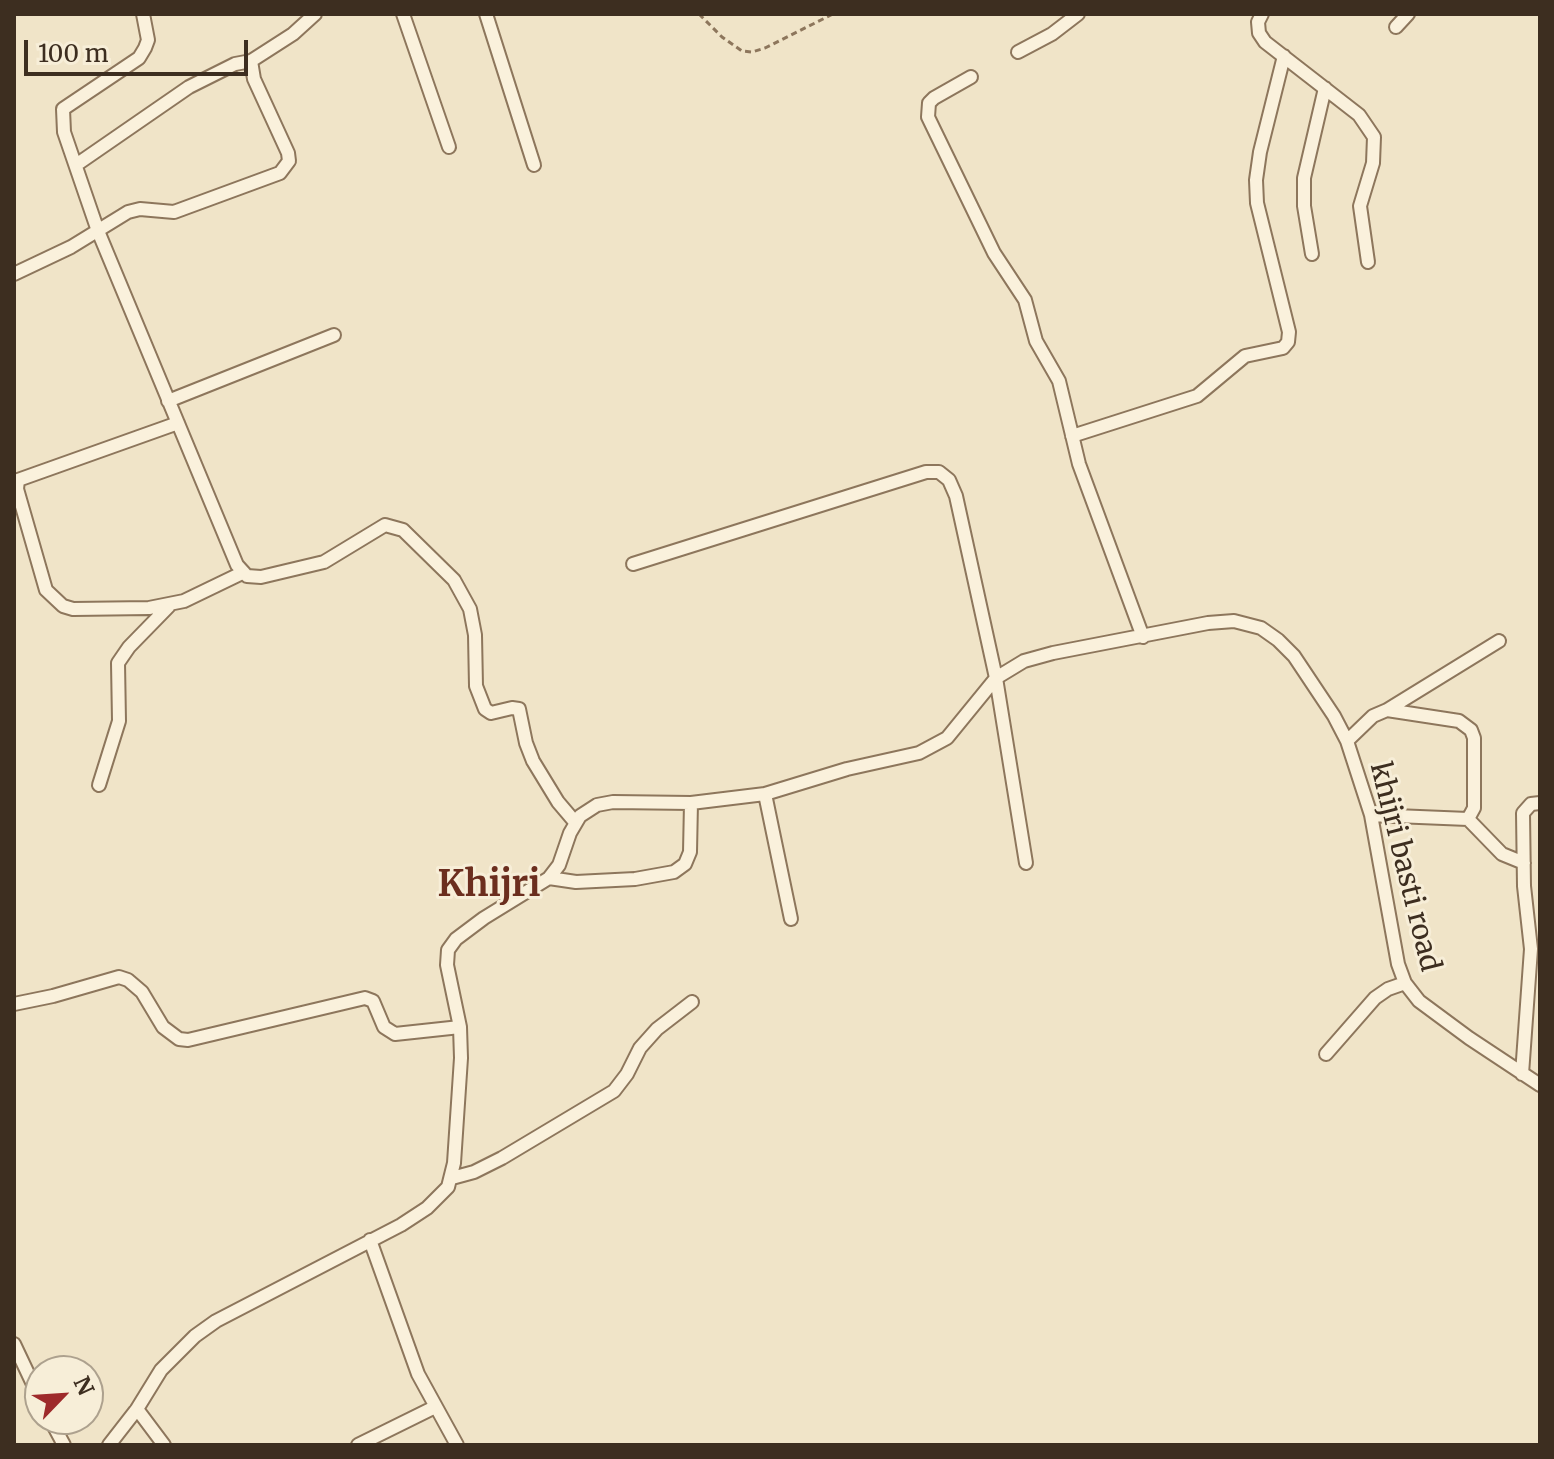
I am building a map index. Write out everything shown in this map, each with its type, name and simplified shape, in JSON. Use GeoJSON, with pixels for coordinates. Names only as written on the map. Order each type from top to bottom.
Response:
{"type":"FeatureCollection","features":[{"type":"Feature","properties":{"kind":"street"},"geometry":{"type":"LineString","coordinates":[[109,1445],[137,1409],[161,1370],[195,1336],[216,1321],[427,1208],[441,1196],[452,1178],[460,1072],[460,1027],[447,957],[450,945],[549,878],[559,865],[575,822],[558,802],[533,761],[519,709],[491,713],[485,709],[476,686],[473,620],[464,596],[454,580],[403,530],[385,525],[335,557],[313,565],[261,577],[242,573],[98,231],[64,132],[63,109],[139,58],[148,40],[143,14]]}},
{"type":"Feature","properties":{"kind":"street"},"geometry":{"type":"LineString","coordinates":[[76,165],[189,87],[235,64],[251,61],[293,34],[315,14]]}},
{"type":"Feature","properties":{"kind":"street"},"geometry":{"type":"LineString","coordinates":[[403,14],[449,147]]}},
{"type":"Feature","properties":{"kind":"street"},"geometry":{"type":"LineString","coordinates":[[486,14],[534,165]]}},
{"type":"Feature","properties":{"kind":"street"},"geometry":{"type":"LineString","coordinates":[[1018,52],[1052,34],[1078,14]]}},
{"type":"Feature","properties":{"kind":"street"},"geometry":{"type":"LineString","coordinates":[[1262,14],[1258,22],[1259,33],[1359,115],[1374,137],[1373,163],[1360,206],[1368,262]]}},
{"type":"Feature","properties":{"kind":"street"},"geometry":{"type":"LineString","coordinates":[[1396,27],[1408,14]]}},
{"type":"Feature","properties":{"kind":"street"},"geometry":{"type":"LineString","coordinates":[[1072,436],[1197,396],[1245,356],[1283,348],[1288,342],[1289,332],[1257,203],[1256,180],[1284,56]]}},
{"type":"Feature","properties":{"kind":"street"},"geometry":{"type":"LineString","coordinates":[[14,274],[71,247],[128,212],[140,209],[174,212],[270,178],[287,167],[288,153],[254,79],[251,61]]}},
{"type":"Feature","properties":{"kind":"street"},"geometry":{"type":"LineString","coordinates":[[971,77],[934,98],[929,103],[928,117],[994,253],[1025,300],[1036,341],[1059,381],[1079,464],[1143,637]]}},
{"type":"Feature","properties":{"kind":"street"},"geometry":{"type":"LineString","coordinates":[[1312,254],[1304,206],[1304,178],[1325,88]]}},
{"type":"Feature","properties":{"kind":"street"},"geometry":{"type":"LineString","coordinates":[[168,401],[334,335]]}},
{"type":"Feature","properties":{"kind":"street"},"geometry":{"type":"LineString","coordinates":[[178,423],[25,477],[17,484],[39,575],[53,598],[63,606],[87,610],[169,606],[203,594],[242,573]]}},
{"type":"Feature","properties":{"kind":"street"},"geometry":{"type":"LineString","coordinates":[[633,564],[926,472],[939,472],[949,480],[956,496],[996,678],[1026,863]]}},
{"type":"Feature","properties":{"kind":"street"},"geometry":{"type":"LineString","coordinates":[[99,785],[119,721],[118,663],[129,647],[169,606]]}},
{"type":"Feature","properties":{"kind":"street","name":"khijri basti road"},"geometry":{"type":"LineString","coordinates":[[575,822],[589,809],[613,802],[691,803],[765,794],[847,769],[919,753],[939,744],[956,729],[996,678],[1024,661],[1208,623],[1234,621],[1261,628],[1294,656],[1347,741],[1371,815],[1398,964],[1405,983],[1419,1001],[1540,1085]]}},
{"type":"Feature","properties":{"kind":"street"},"geometry":{"type":"LineString","coordinates":[[1347,741],[1373,716],[1499,641]]}},
{"type":"Feature","properties":{"kind":"street"},"geometry":{"type":"LineString","coordinates":[[1387,710],[1459,721],[1471,730],[1474,738],[1474,808],[1468,819]]}},
{"type":"Feature","properties":{"kind":"street"},"geometry":{"type":"LineString","coordinates":[[765,794],[791,919]]}},
{"type":"Feature","properties":{"kind":"street"},"geometry":{"type":"LineString","coordinates":[[549,878],[576,882],[635,879],[674,872],[685,864],[690,852],[691,803]]}},
{"type":"Feature","properties":{"kind":"street"},"geometry":{"type":"LineString","coordinates":[[1522,1074],[1531,949],[1523,813],[1531,804],[1540,803]]}},
{"type":"Feature","properties":{"kind":"street"},"geometry":{"type":"LineString","coordinates":[[1371,815],[1468,819],[1502,854],[1524,863]]}},
{"type":"Feature","properties":{"kind":"street"},"geometry":{"type":"LineString","coordinates":[[14,1004],[119,977],[128,980],[142,992],[163,1027],[179,1039],[188,1040],[365,998],[373,1001],[384,1027],[395,1034],[460,1027]]}},
{"type":"Feature","properties":{"kind":"street"},"geometry":{"type":"LineString","coordinates":[[1326,1054],[1375,998],[1405,983]]}},
{"type":"Feature","properties":{"kind":"street"},"geometry":{"type":"LineString","coordinates":[[452,1178],[474,1172],[502,1158],[614,1091],[621,1085],[640,1048],[657,1029],[692,1002]]}},
{"type":"Feature","properties":{"kind":"street"},"geometry":{"type":"LineString","coordinates":[[370,1240],[418,1374],[457,1445]]}},
{"type":"Feature","properties":{"kind":"street"},"geometry":{"type":"LineString","coordinates":[[14,1344],[24,1365]]}},
{"type":"Feature","properties":{"kind":"street"},"geometry":{"type":"LineString","coordinates":[[358,1445],[435,1407]]}},
{"type":"Feature","properties":{"kind":"street"},"geometry":{"type":"LineString","coordinates":[[137,1409],[164,1445]]}},
{"type":"Feature","properties":{"kind":"path"},"geometry":{"type":"LineString","coordinates":[[699,14],[722,37],[742,51],[752,52],[833,14]]}},
{"type":"Feature","properties":{"kind":"district","name":"Khijri"},"geometry":{"type":"Point","coordinates":[489,886]}}]}
